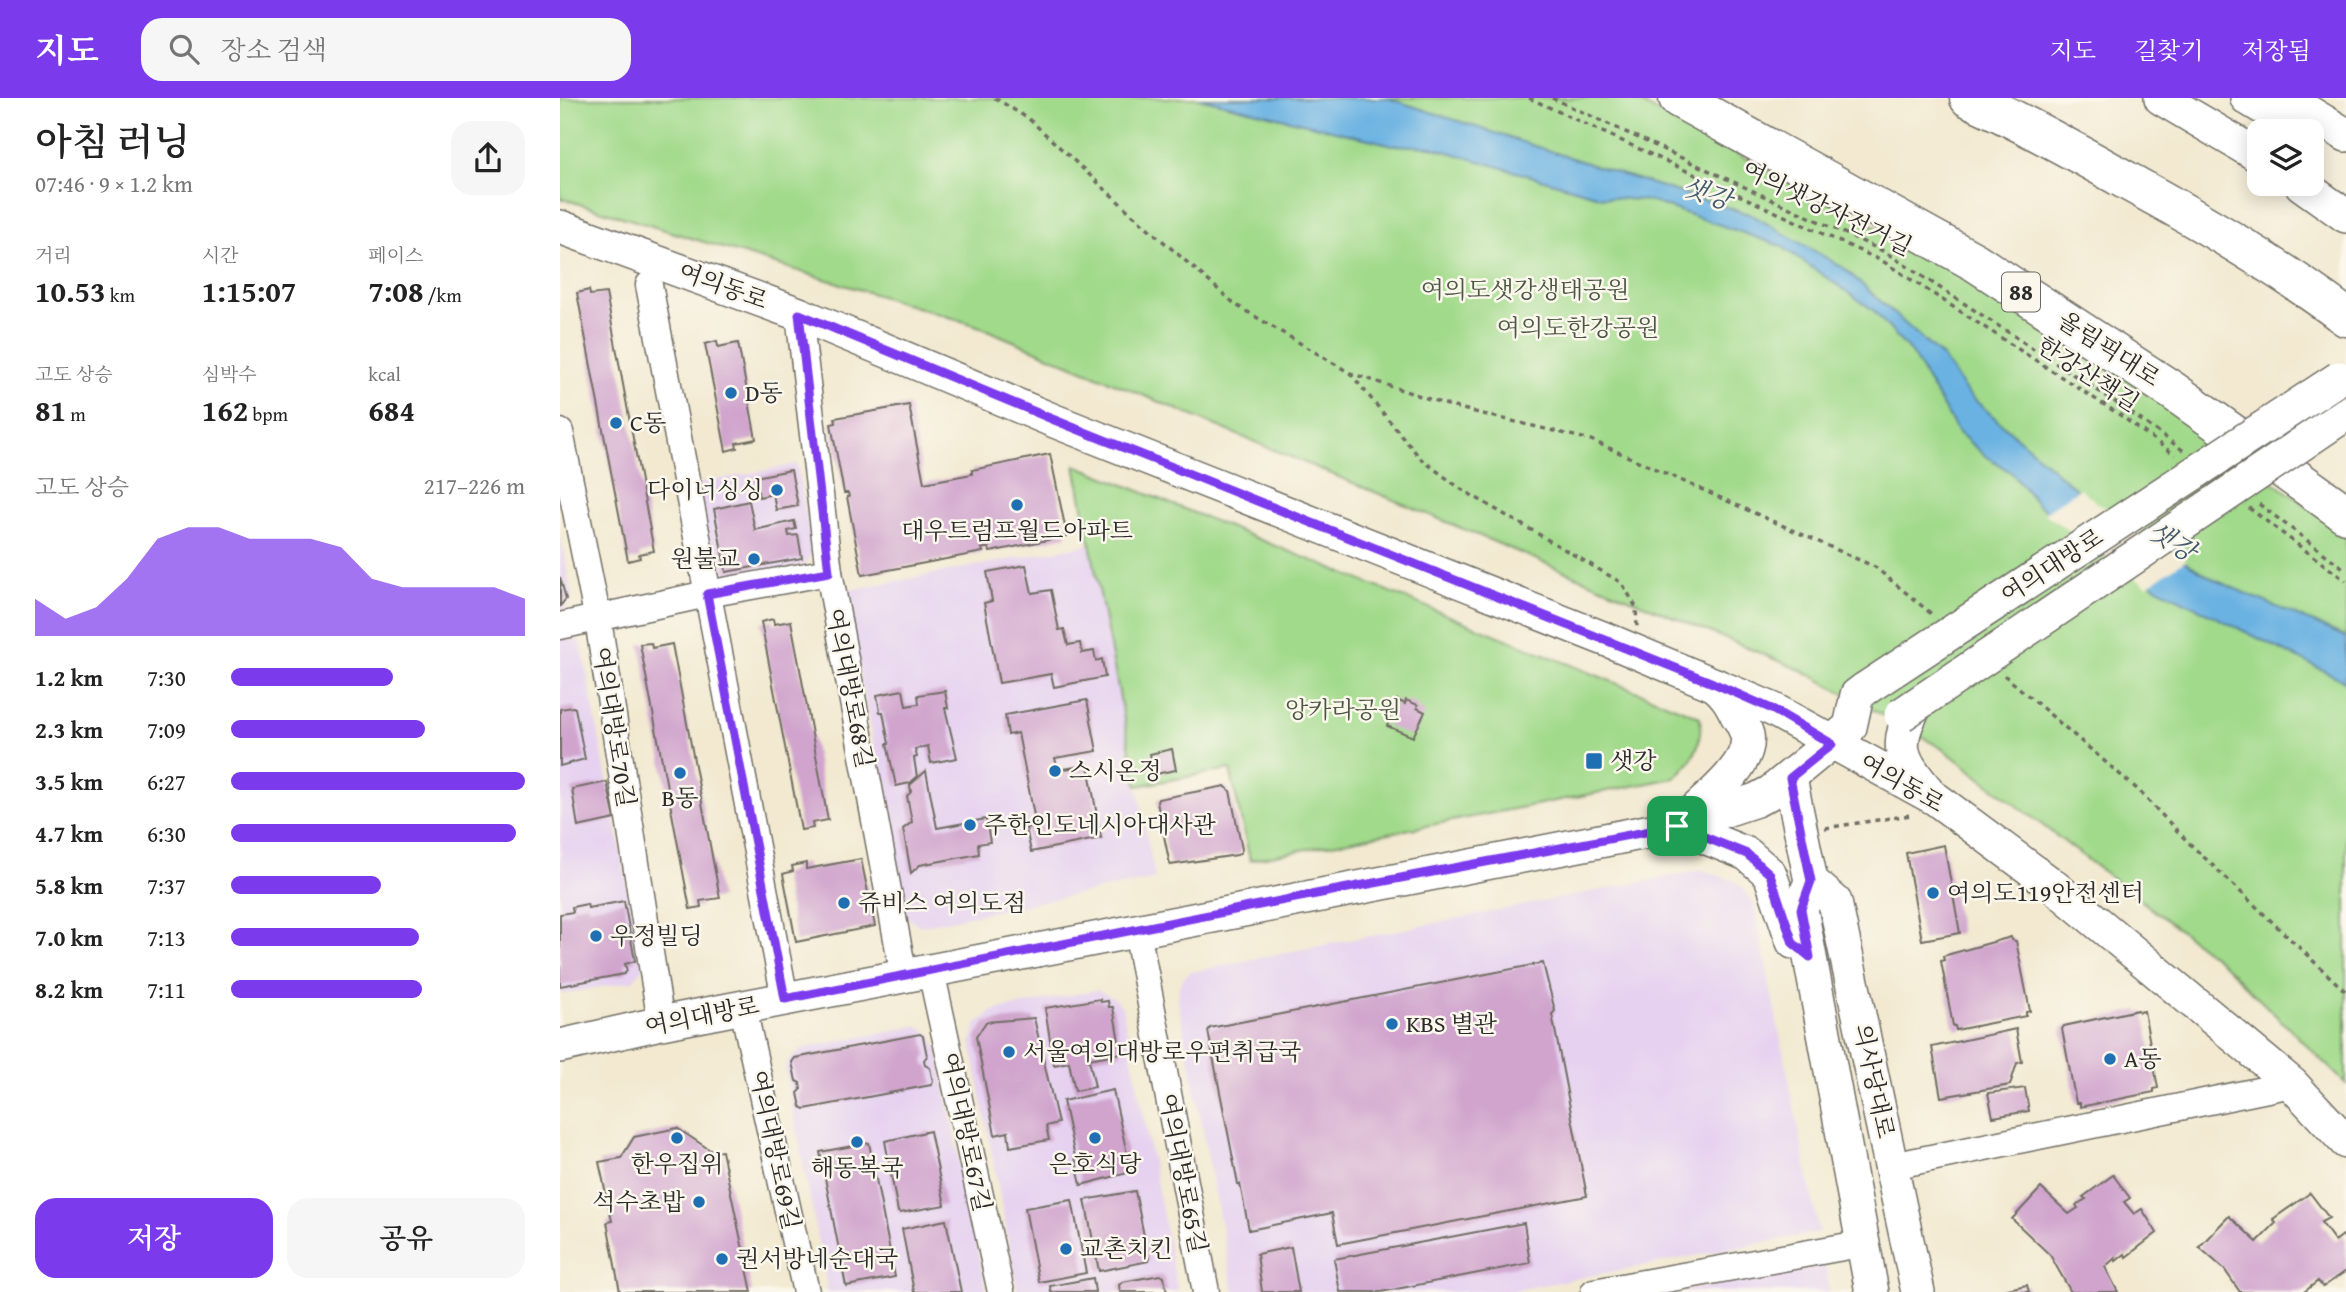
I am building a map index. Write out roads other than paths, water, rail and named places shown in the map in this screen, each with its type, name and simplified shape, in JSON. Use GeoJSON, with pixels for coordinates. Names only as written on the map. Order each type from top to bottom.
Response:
{"type":"FeatureCollection","features":[{"type":"Feature","properties":{"kind":"highway","name":"올림픽대로"},"geometry":{"type":"LineString","coordinates":[[1678,98],[1975,262],[2173,391],[2346,514]]}},
{"type":"Feature","properties":{"kind":"highway"},"geometry":{"type":"LineString","coordinates":[[1969,98],[2017,119],[2159,198],[2299,282],[2346,317]]}},
{"type":"Feature","properties":{"kind":"main road"},"geometry":{"type":"LineString","coordinates":[[2161,98],[2247,149]]}},
{"type":"Feature","properties":{"kind":"main road"},"geometry":{"type":"LineString","coordinates":[[2195,98],[2247,124]]}},
{"type":"Feature","properties":{"kind":"main road"},"geometry":{"type":"LineString","coordinates":[[2247,98],[2282,119]]}},
{"type":"Feature","properties":{"kind":"main road"},"geometry":{"type":"LineString","coordinates":[[2285,98],[2346,135]]}},
{"type":"Feature","properties":{"kind":"main road"},"geometry":{"type":"LineString","coordinates":[[2324,144],[2346,158]]}},
{"type":"Feature","properties":{"kind":"main road"},"geometry":{"type":"LineString","coordinates":[[2324,173],[2346,187]]}},
{"type":"Feature","properties":{"kind":"main road"},"geometry":{"type":"LineString","coordinates":[[2318,196],[2346,216]]}},
{"type":"Feature","properties":{"kind":"main road","name":"여의동로"},"geometry":{"type":"LineString","coordinates":[[560,227],[799,314],[1065,425],[1640,653],[1841,736],[1923,807],[2051,884],[2292,1084],[2346,1142]]}},
{"type":"Feature","properties":{"kind":"main road","name":"여의대방로"},"geometry":{"type":"LineString","coordinates":[[1841,736],[1857,695],[1865,689],[2344,374]]}},
{"type":"Feature","properties":{"kind":"main road","name":"여의대방로"},"geometry":{"type":"LineString","coordinates":[[564,1046],[661,1023],[1677,826],[1756,800],[1790,778],[1841,736],[1882,728],[1908,714],[2346,414]]}},
{"type":"Feature","properties":{"kind":"main road"},"geometry":{"type":"LineString","coordinates":[[1713,683],[1726,694],[1747,732],[1746,752],[1727,779],[1677,826],[1747,854],[1770,874],[1793,943],[1810,957]]}},
{"type":"Feature","properties":{"kind":"main road"},"geometry":{"type":"LineString","coordinates":[[1908,714],[1903,757],[1923,807]]}},
{"type":"Feature","properties":{"kind":"main road","name":"의사당대로"},"geometry":{"type":"LineString","coordinates":[[1790,778],[1811,881],[1801,909],[1872,1292]]}},
{"type":"Feature","properties":{"kind":"main road","name":"의사당대로"},"geometry":{"type":"LineString","coordinates":[[1811,881],[1835,902],[1918,1292]]}},
{"type":"Feature","properties":{"kind":"street"},"geometry":{"type":"LineString","coordinates":[[649,285],[785,999]]}},
{"type":"Feature","properties":{"kind":"street","name":"여의대방로68길"},"geometry":{"type":"LineString","coordinates":[[799,314],[829,572],[917,974]]}},
{"type":"Feature","properties":{"kind":"street","name":"여의대방로70길"},"geometry":{"type":"LineString","coordinates":[[560,432],[597,620],[661,1023]]}},
{"type":"Feature","properties":{"kind":"street"},"geometry":{"type":"LineString","coordinates":[[560,626],[707,594],[829,572]]}},
{"type":"Feature","properties":{"kind":"street","name":"여의대방로65길"},"geometry":{"type":"LineString","coordinates":[[1137,930],[1206,1292]]}},
{"type":"Feature","properties":{"kind":"street","name":"여의대방로67길"},"geometry":{"type":"LineString","coordinates":[[917,974],[1002,1292]]}},
{"type":"Feature","properties":{"kind":"street","name":"여의대방로69길"},"geometry":{"type":"LineString","coordinates":[[743,1008],[806,1292]]}},
{"type":"Feature","properties":{"kind":"street"},"geometry":{"type":"LineString","coordinates":[[1892,1166],[2292,1084]]}},
{"type":"Feature","properties":{"kind":"street"},"geometry":{"type":"LineString","coordinates":[[1598,1292],[1865,1243]]}},
{"type":"Feature","properties":{"kind":"water"},"geometry":{"type":"Polygon","coordinates":[[[1199,98],[1388,98],[1752,215],[1844,268],[1943,358],[1968,394],[2095,506],[2215,580],[2346,637],[2346,682],[2157,588],[2038,505],[2012,473],[1984,455],[1958,432],[1912,354],[1873,310],[1781,246],[1650,201],[1602,197],[1431,147],[1393,145],[1199,98]]]}},
{"type":"Feature","properties":{"kind":"place","name":"D동"},"geometry":{"type":"Point","coordinates":[731,393]}},
{"type":"Feature","properties":{"kind":"place","name":"C동"},"geometry":{"type":"Point","coordinates":[616,423]}},
{"type":"Feature","properties":{"kind":"place","name":"다이너싱싱"},"geometry":{"type":"Point","coordinates":[777,490]}},
{"type":"Feature","properties":{"kind":"place","name":"대우트럼프월드아파트"},"geometry":{"type":"Point","coordinates":[1017,505]}},
{"type":"Feature","properties":{"kind":"place","name":"원불교"},"geometry":{"type":"Point","coordinates":[754,559]}},
{"type":"Feature","properties":{"kind":"place","name":"샛강"},"geometry":{"type":"Point","coordinates":[1594,761]}},
{"type":"Feature","properties":{"kind":"place","name":"스시온정"},"geometry":{"type":"Point","coordinates":[1055,771]}},
{"type":"Feature","properties":{"kind":"place","name":"B동"},"geometry":{"type":"Point","coordinates":[680,773]}},
{"type":"Feature","properties":{"kind":"place","name":"주한인도네시아대사관"},"geometry":{"type":"Point","coordinates":[970,825]}},
{"type":"Feature","properties":{"kind":"place","name":"여의도119안전센터"},"geometry":{"type":"Point","coordinates":[1933,893]}},
{"type":"Feature","properties":{"kind":"place","name":"쥬비스 여의도점"},"geometry":{"type":"Point","coordinates":[844,903]}},
{"type":"Feature","properties":{"kind":"place","name":"우정빌딩"},"geometry":{"type":"Point","coordinates":[596,936]}},
{"type":"Feature","properties":{"kind":"place","name":"KBS 별관"},"geometry":{"type":"Point","coordinates":[1392,1024]}},
{"type":"Feature","properties":{"kind":"place","name":"서울여의대방로우편취급국"},"geometry":{"type":"Point","coordinates":[1009,1052]}},
{"type":"Feature","properties":{"kind":"place","name":"A동"},"geometry":{"type":"Point","coordinates":[2110,1059]}},
{"type":"Feature","properties":{"kind":"place","name":"한우집위"},"geometry":{"type":"Point","coordinates":[677,1138]}},
{"type":"Feature","properties":{"kind":"place","name":"은호식당"},"geometry":{"type":"Point","coordinates":[1095,1138]}},
{"type":"Feature","properties":{"kind":"place","name":"해동복국"},"geometry":{"type":"Point","coordinates":[857,1142]}},
{"type":"Feature","properties":{"kind":"place","name":"석수초밥"},"geometry":{"type":"Point","coordinates":[699,1202]}},
{"type":"Feature","properties":{"kind":"place","name":"교촌치킨"},"geometry":{"type":"Point","coordinates":[1066,1249]}},
{"type":"Feature","properties":{"kind":"place","name":"권서방네순대국"},"geometry":{"type":"Point","coordinates":[722,1259]}},
{"type":"Feature","properties":{"kind":"park label","name":"여의도샛강생태공원"},"geometry":{"type":"Point","coordinates":[1525,290]}},
{"type":"Feature","properties":{"kind":"park label","name":"여의도한강공원"},"geometry":{"type":"Point","coordinates":[1578,328]}},
{"type":"Feature","properties":{"kind":"park label","name":"앙카라공원"},"geometry":{"type":"Point","coordinates":[1343,710]}}]}
